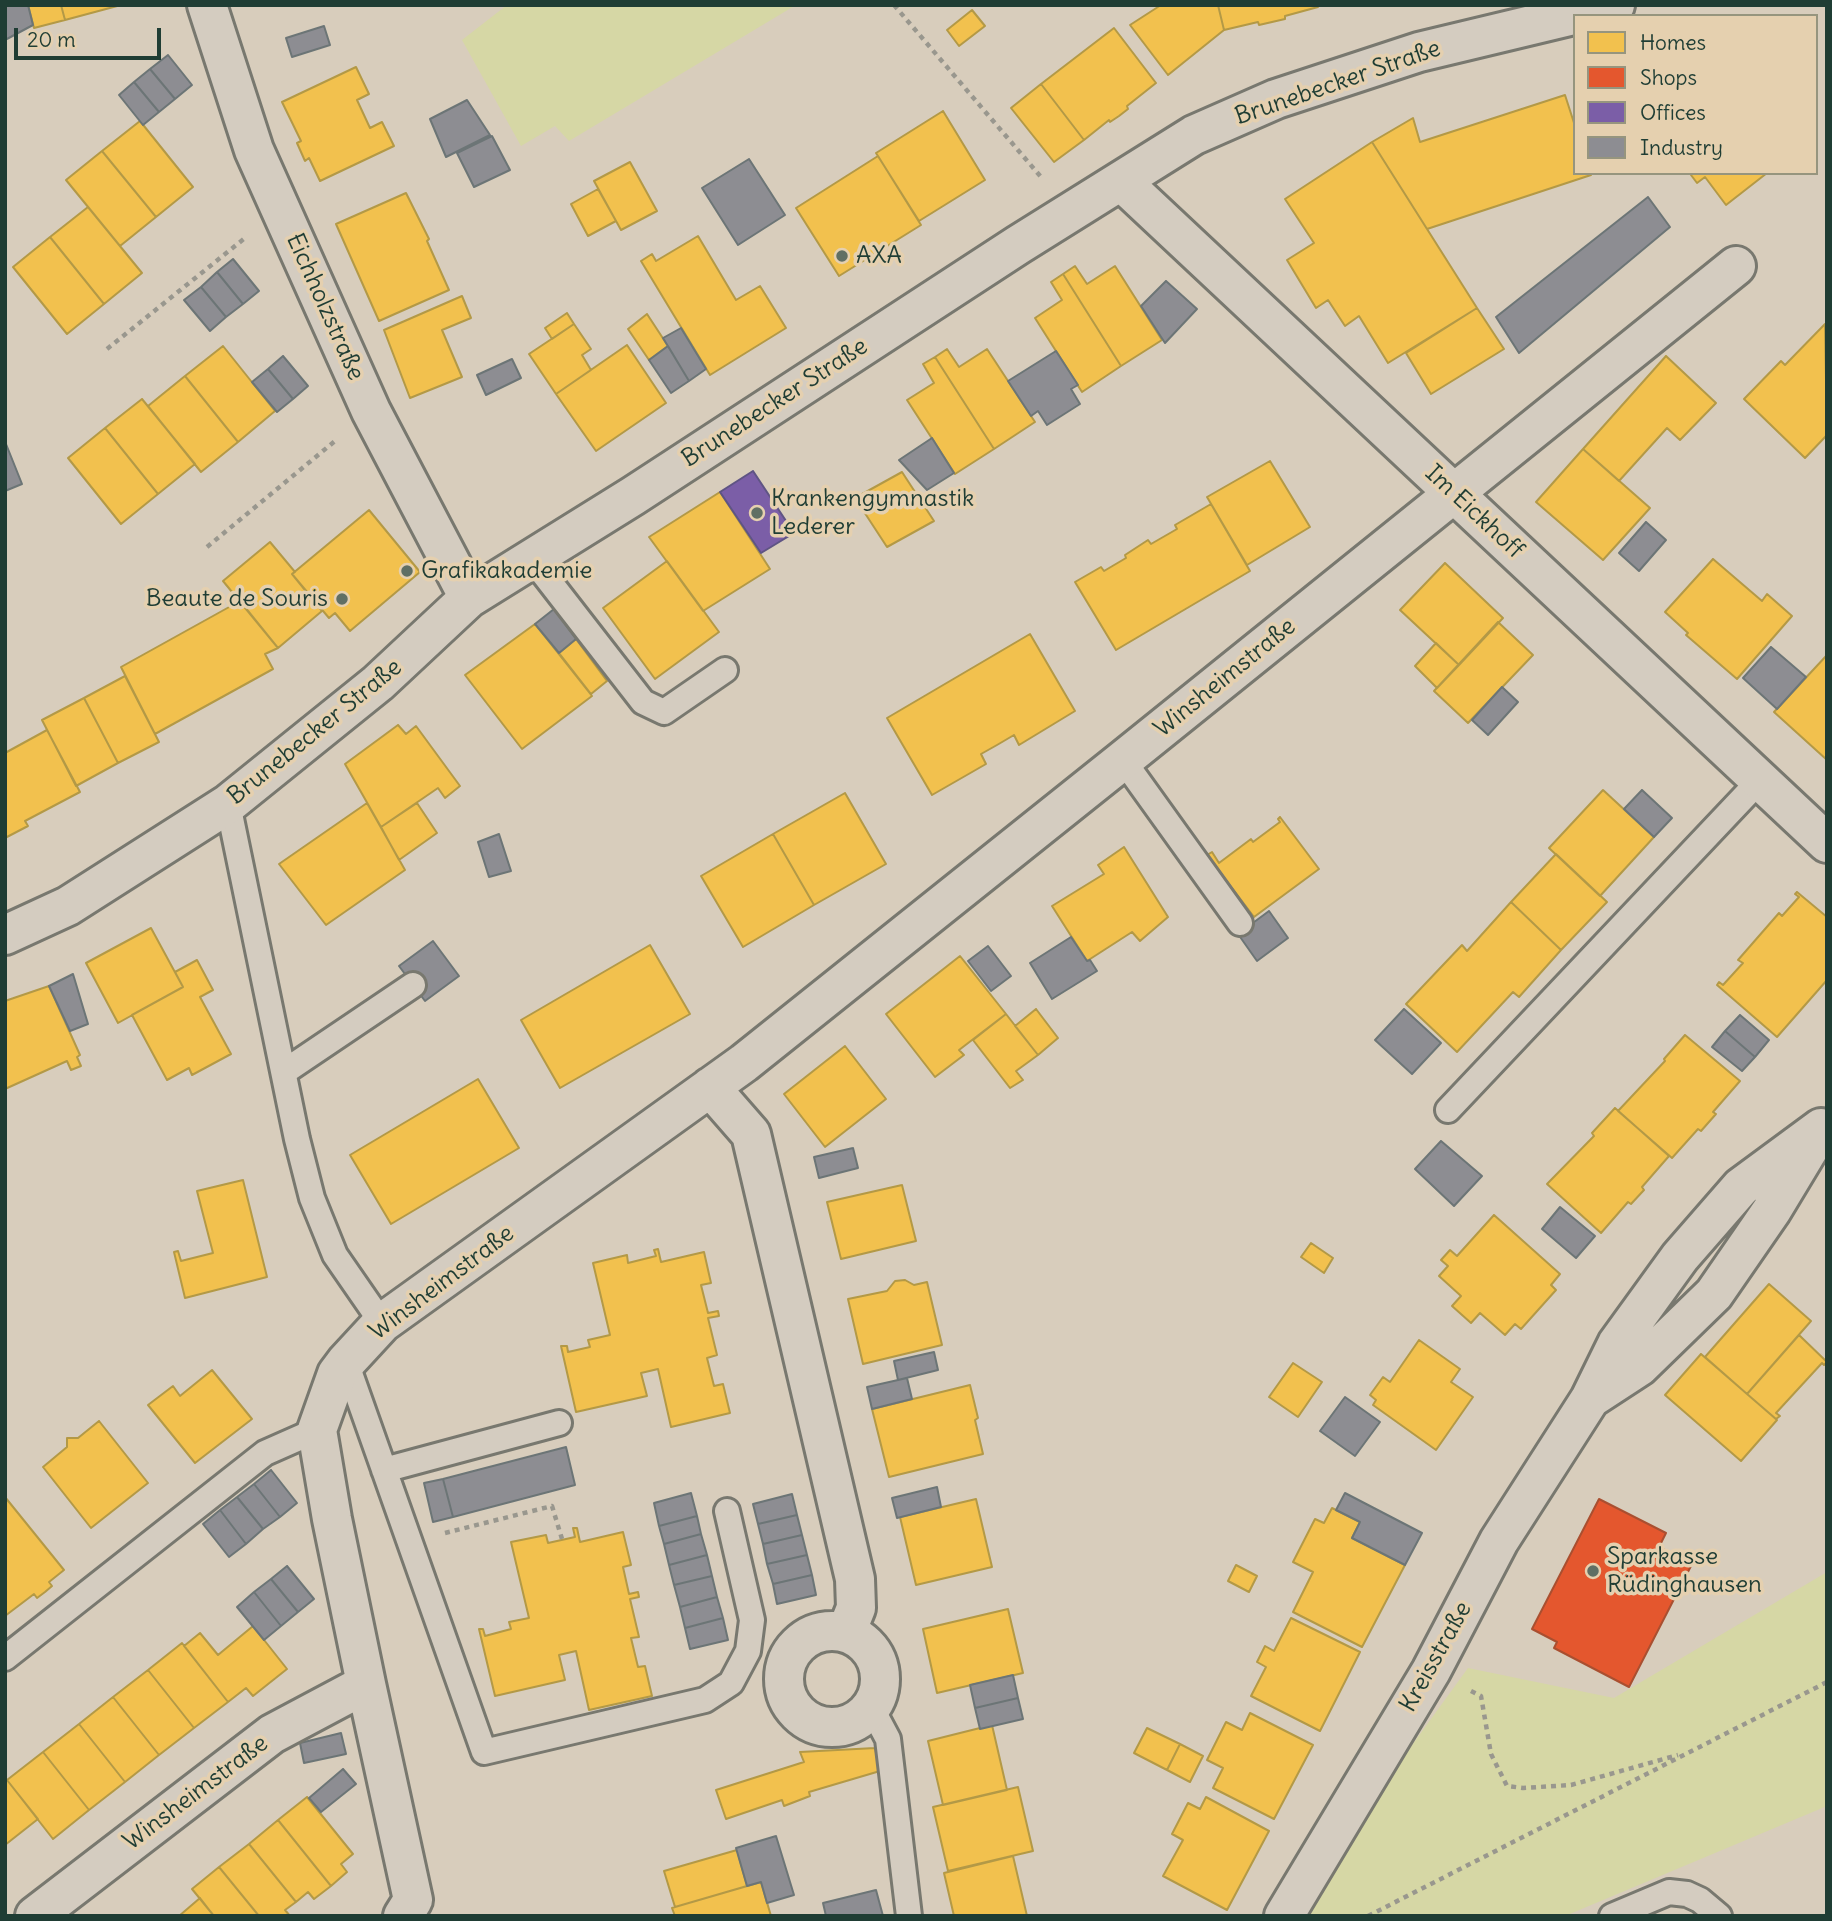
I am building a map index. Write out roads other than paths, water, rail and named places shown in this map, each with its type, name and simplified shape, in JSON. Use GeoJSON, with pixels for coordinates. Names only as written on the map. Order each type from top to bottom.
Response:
{"type":"FeatureCollection","features":[{"type":"Feature","properties":{"kind":"street","name":"Eichholzstraße"},"geometry":{"type":"LineString","coordinates":[[207,5],[254,150],[371,411],[470,598]]}},
{"type":"Feature","properties":{"kind":"street","name":"Brunebecker Straße"},"geometry":{"type":"LineString","coordinates":[[1577,14],[1615,5]]}},
{"type":"Feature","properties":{"kind":"street","name":"Brunebecker Straße"},"geometry":{"type":"LineString","coordinates":[[5,935],[68,906],[228,804],[378,683],[470,598],[1071,211],[1194,135],[1276,99],[1419,52],[1573,15]]}},
{"type":"Feature","properties":{"kind":"street","name":"Im Eickhoff"},"geometry":{"type":"LineString","coordinates":[[1121,181],[1827,843]]}},
{"type":"Feature","properties":{"kind":"street","name":"Winsheimstraße"},"geometry":{"type":"LineString","coordinates":[[403,1916],[413,1900],[332,1519],[317,1430],[337,1374],[346,1362],[382,1323],[744,1063],[1736,266]]}},
{"type":"Feature","properties":{"kind":"street"},"geometry":{"type":"LineString","coordinates":[[710,1087],[751,1134],[855,1578],[856,1608],[846,1633]]}},
{"type":"Feature","properties":{"kind":"street","name":"Kreisstraße"},"geometry":{"type":"LineString","coordinates":[[1590,1399],[1640,1366],[1714,1294],[1772,1210],[1824,1125]]}},
{"type":"Feature","properties":{"kind":"street","name":"Kreisstraße"},"geometry":{"type":"LineString","coordinates":[[1284,1916],[1431,1671],[1499,1541],[1590,1399],[1617,1343],[1680,1257],[1741,1187],[1824,1125]]}},
{"type":"Feature","properties":{"kind":"street"},"geometry":{"type":"LineString","coordinates":[[826,1631],[846,1633],[863,1642],[874,1655],[880,1671],[879,1690],[871,1707],[859,1719],[842,1727],[831,1728],[814,1724],[797,1714],[785,1693],[783,1671],[790,1654],[804,1639],[826,1631]]}},
{"type":"Feature","properties":{"kind":"street","name":"Winsheimstraße"},"geometry":{"type":"LineString","coordinates":[[35,1916],[272,1734],[366,1684]]}},
{"type":"Feature","properties":{"kind":"lane"},"geometry":{"type":"LineString","coordinates":[[532,559],[643,702],[664,712],[725,670]]}},
{"type":"Feature","properties":{"kind":"lane"},"geometry":{"type":"LineString","coordinates":[[1124,760],[1240,923]]}},
{"type":"Feature","properties":{"kind":"lane"},"geometry":{"type":"LineString","coordinates":[[1448,1110],[1760,780]]}},
{"type":"Feature","properties":{"kind":"lane"},"geometry":{"type":"LineString","coordinates":[[228,804],[312,1198],[335,1255],[382,1323]]}},
{"type":"Feature","properties":{"kind":"lane"},"geometry":{"type":"LineString","coordinates":[[284,1072],[413,985]]}},
{"type":"Feature","properties":{"kind":"lane"},"geometry":{"type":"LineString","coordinates":[[346,1362],[484,1752],[705,1700],[731,1683],[748,1651],[752,1620],[726,1511]]}},
{"type":"Feature","properties":{"kind":"lane"},"geometry":{"type":"LineString","coordinates":[[384,1470],[559,1423]]}},
{"type":"Feature","properties":{"kind":"lane"},"geometry":{"type":"LineString","coordinates":[[5,1658],[265,1453],[317,1430]]}},
{"type":"Feature","properties":{"kind":"lane"},"geometry":{"type":"LineString","coordinates":[[871,1707],[888,1739],[909,1916]]}},
{"type":"Feature","properties":{"kind":"lane"},"geometry":{"type":"LineString","coordinates":[[1612,1916],[1669,1892],[1687,1894],[1700,1900],[1719,1916]]}},
{"type":"Feature","properties":{"kind":"place","name":"AXA"},"geometry":{"type":"Point","coordinates":[842,256]}},
{"type":"Feature","properties":{"kind":"place","name":"Krankengymnastik Lederer"},"geometry":{"type":"Point","coordinates":[757,513]}},
{"type":"Feature","properties":{"kind":"place","name":"Grafikakademie"},"geometry":{"type":"Point","coordinates":[407,571]}},
{"type":"Feature","properties":{"kind":"place","name":"Beaute de Souris"},"geometry":{"type":"Point","coordinates":[342,599]}},
{"type":"Feature","properties":{"kind":"place","name":"Sparkasse Rüdinghausen"},"geometry":{"type":"Point","coordinates":[1593,1571]}}]}
